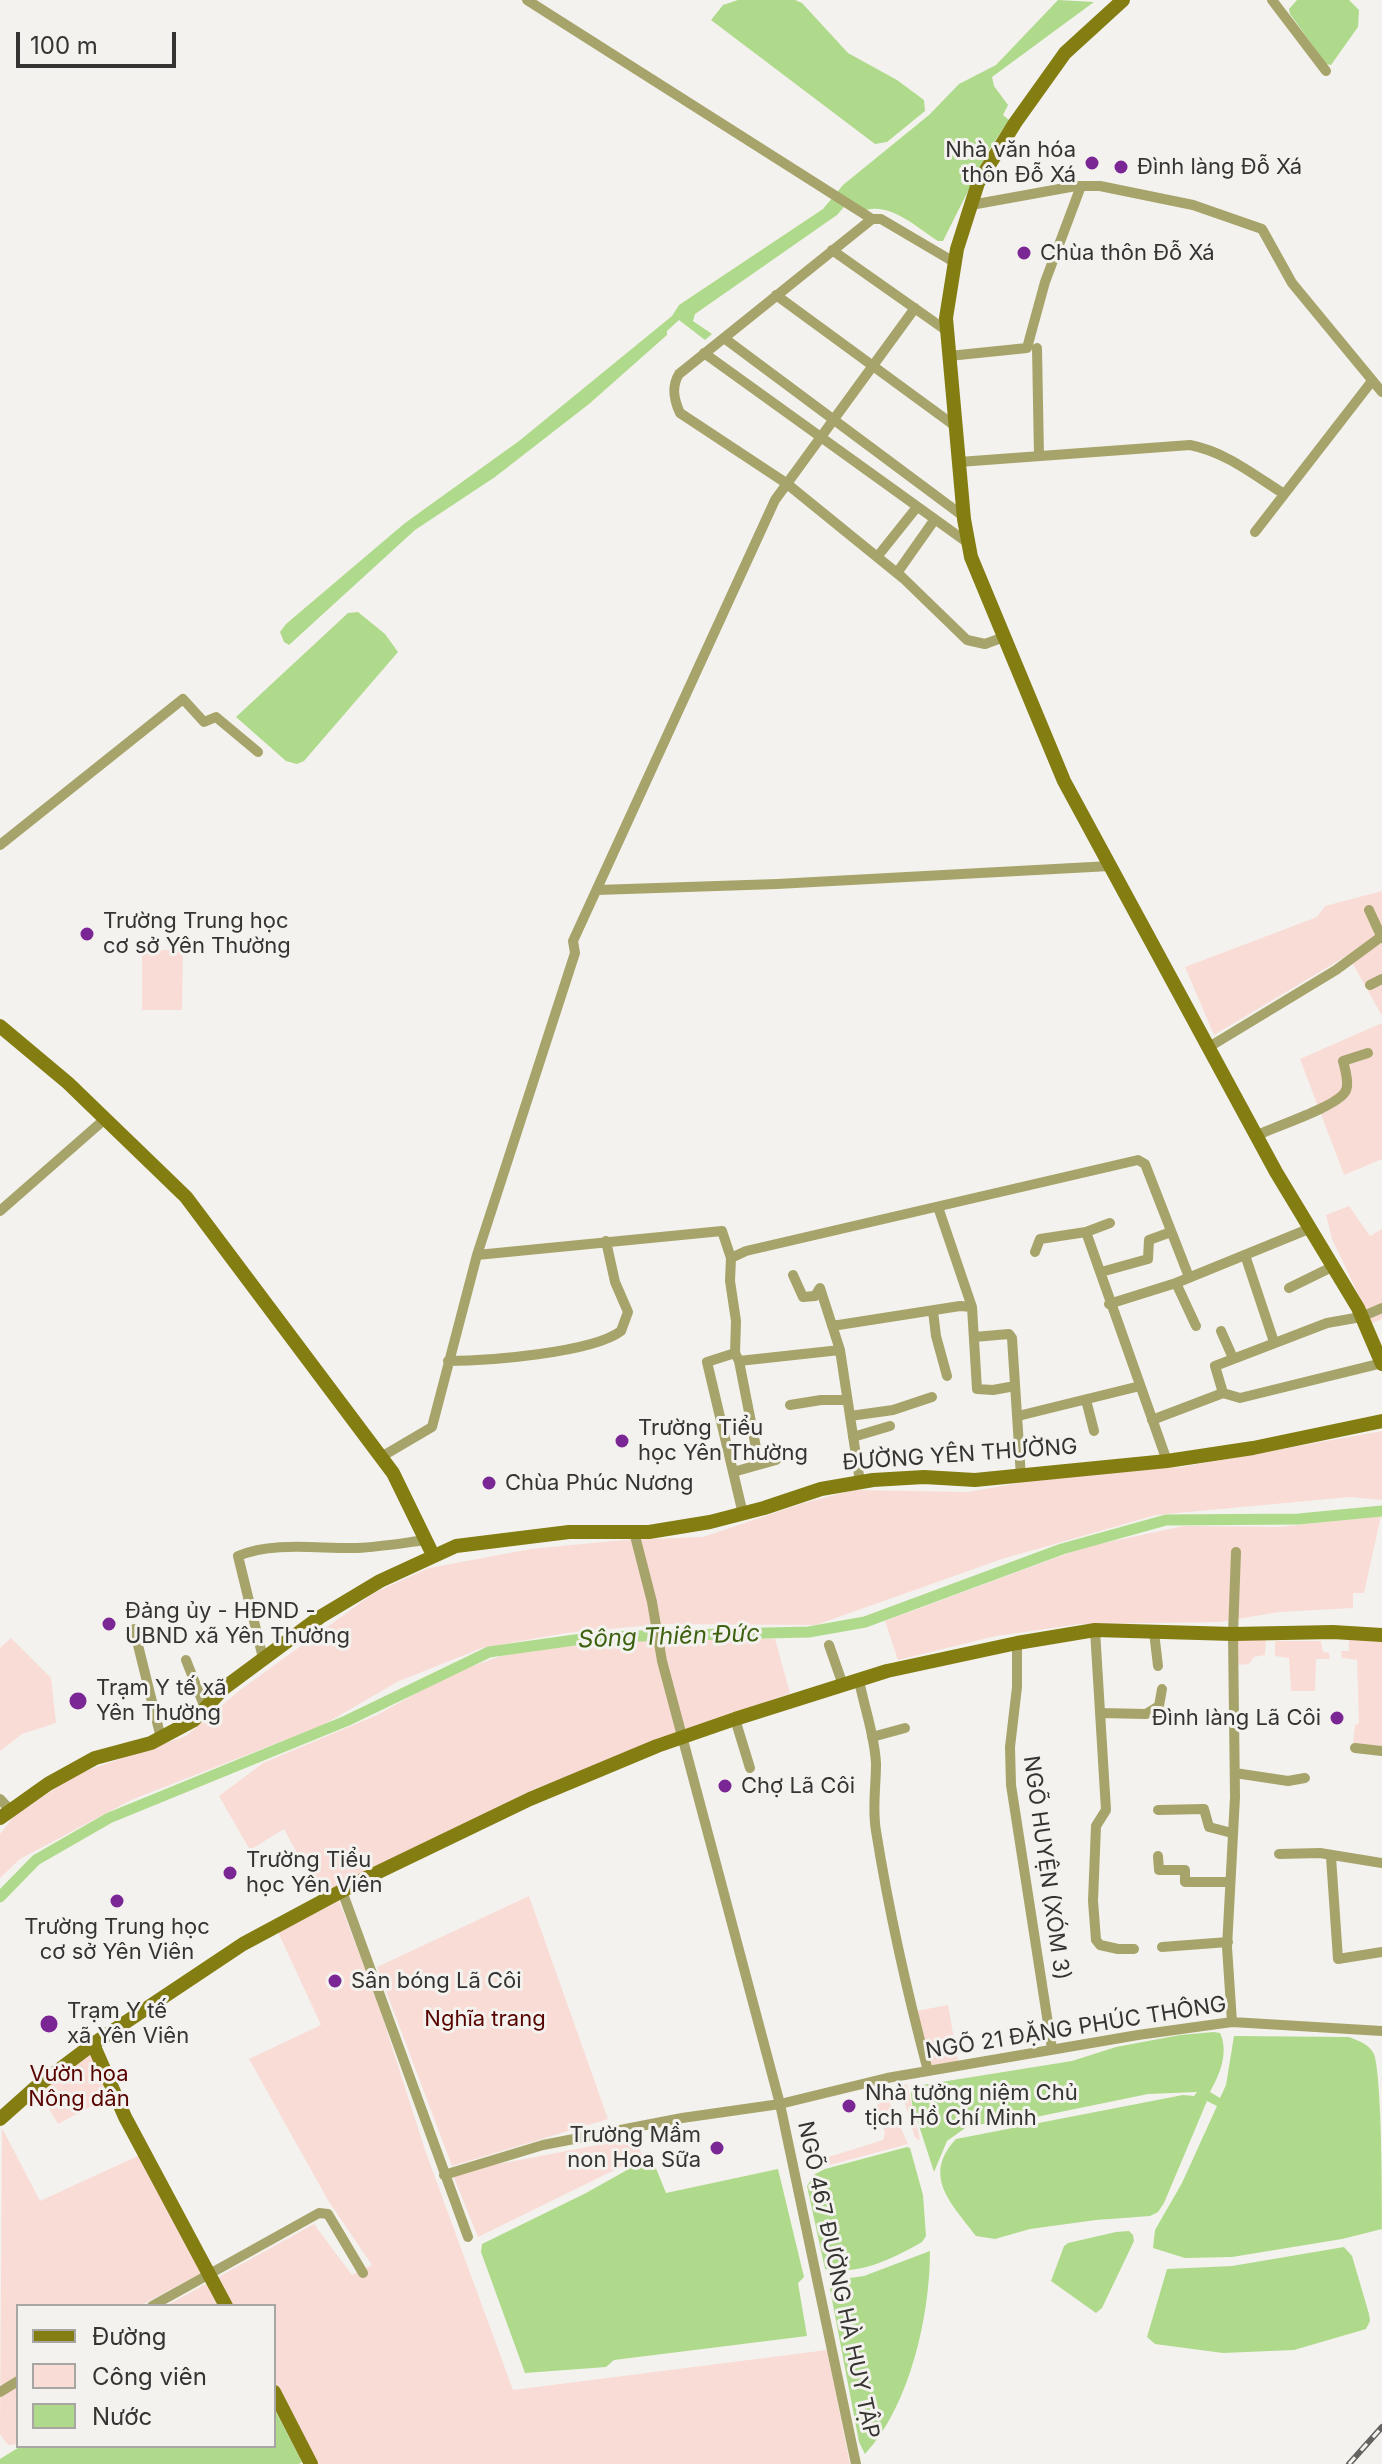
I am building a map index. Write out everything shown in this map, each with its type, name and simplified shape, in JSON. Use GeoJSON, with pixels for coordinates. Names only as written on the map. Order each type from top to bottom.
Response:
{"type":"FeatureCollection","features":[{"type":"Feature","properties":{"kind":"main road"},"geometry":{"type":"LineString","coordinates":[[1124,2],[1095,23],[1065,53],[1015,123],[978,183],[954,262],[946,318],[968,543],[971,557],[1064,781],[1209,1047],[1263,1132],[1276,1172],[1334,1266],[1361,1317],[1375,1330],[1382,1363]]}},
{"type":"Feature","properties":{"kind":"main road"},"geometry":{"type":"LineString","coordinates":[[0,1026],[68,1083],[186,1197],[393,1473],[433,1555]]}},
{"type":"Feature","properties":{"kind":"main road","name":"ĐƯỜNG YÊN THƯỜNG"},"geometry":{"type":"LineString","coordinates":[[5,1815],[48,1784],[95,1758],[151,1743],[194,1720],[224,1688],[320,1617],[380,1581],[456,1546],[569,1532],[634,1532],[710,1522],[821,1489],[860,1482],[924,1477],[975,1480],[1021,1477],[1167,1461],[1253,1448],[1382,1421]]}},
{"type":"Feature","properties":{"kind":"main road"},"geometry":{"type":"LineString","coordinates":[[0,2119],[93,2044],[243,1944],[342,1891],[530,1799],[735,1719],[859,1680],[948,1657],[1095,1630],[1382,1635]]}},
{"type":"Feature","properties":{"kind":"main road"},"geometry":{"type":"LineString","coordinates":[[93,2044],[125,2117],[225,2304]]}},
{"type":"Feature","properties":{"kind":"main road"},"geometry":{"type":"LineString","coordinates":[[276,2396],[311,2464]]}},
{"type":"Feature","properties":{"kind":"street"},"geometry":{"type":"LineString","coordinates":[[527,0],[854,208],[872,219],[881,219],[954,262]]}},
{"type":"Feature","properties":{"kind":"street"},"geometry":{"type":"LineString","coordinates":[[1272,0],[1326,71]]}},
{"type":"Feature","properties":{"kind":"street"},"geometry":{"type":"LineString","coordinates":[[971,205],[1081,186],[1100,186],[1193,205],[1262,229],[1292,283],[1382,392]]}},
{"type":"Feature","properties":{"kind":"street"},"geometry":{"type":"LineString","coordinates":[[949,356],[1027,348],[1045,282],[1081,186]]}},
{"type":"Feature","properties":{"kind":"street"},"geometry":{"type":"LineString","coordinates":[[872,219],[679,374],[675,381],[674,397],[680,413],[786,483],[897,573],[967,640],[985,644],[1004,637]]}},
{"type":"Feature","properties":{"kind":"street"},"geometry":{"type":"LineString","coordinates":[[832,250],[947,331]]}},
{"type":"Feature","properties":{"kind":"street"},"geometry":{"type":"LineString","coordinates":[[776,295],[955,426]]}},
{"type":"Feature","properties":{"kind":"street"},"geometry":{"type":"LineString","coordinates":[[381,1457],[432,1427],[477,1255],[575,953],[573,941],[721,613],[775,500],[915,308]]}},
{"type":"Feature","properties":{"kind":"street"},"geometry":{"type":"LineString","coordinates":[[724,338],[963,516]]}},
{"type":"Feature","properties":{"kind":"street"},"geometry":{"type":"LineString","coordinates":[[1037,348],[1039,456]]}},
{"type":"Feature","properties":{"kind":"street"},"geometry":{"type":"LineString","coordinates":[[704,353],[968,543]]}},
{"type":"Feature","properties":{"kind":"street"},"geometry":{"type":"LineString","coordinates":[[1255,532],[1372,381]]}},
{"type":"Feature","properties":{"kind":"street"},"geometry":{"type":"LineString","coordinates":[[959,462],[1190,445],[1227,458],[1284,494]]}},
{"type":"Feature","properties":{"kind":"street"},"geometry":{"type":"LineString","coordinates":[[877,557],[917,507]]}},
{"type":"Feature","properties":{"kind":"street"},"geometry":{"type":"LineString","coordinates":[[897,573],[935,519]]}},
{"type":"Feature","properties":{"kind":"street"},"geometry":{"type":"LineString","coordinates":[[0,845],[183,699],[204,722],[216,717],[258,752]]}},
{"type":"Feature","properties":{"kind":"street"},"geometry":{"type":"LineString","coordinates":[[597,890],[777,884],[1110,866]]}},
{"type":"Feature","properties":{"kind":"street"},"geometry":{"type":"LineString","coordinates":[[1209,1047],[1336,970],[1382,937],[1369,910]]}},
{"type":"Feature","properties":{"kind":"street"},"geometry":{"type":"LineString","coordinates":[[1370,985],[1382,979]]}},
{"type":"Feature","properties":{"kind":"street"},"geometry":{"type":"LineString","coordinates":[[1263,1132],[1344,1095],[1347,1088],[1343,1061],[1368,1053]]}},
{"type":"Feature","properties":{"kind":"street"},"geometry":{"type":"LineString","coordinates":[[0,1211],[105,1119]]}},
{"type":"Feature","properties":{"kind":"street"},"geometry":{"type":"LineString","coordinates":[[731,1258],[746,1251],[1138,1160],[1145,1164],[1189,1277]]}},
{"type":"Feature","properties":{"kind":"street"},"geometry":{"type":"LineString","coordinates":[[938,1207],[972,1307],[977,1389],[1015,1386]]}},
{"type":"Feature","properties":{"kind":"street"},"geometry":{"type":"LineString","coordinates":[[1035,1252],[1040,1239],[1086,1232],[1110,1223]]}},
{"type":"Feature","properties":{"kind":"street"},"geometry":{"type":"LineString","coordinates":[[1109,1304],[1176,1283],[1311,1228]]}},
{"type":"Feature","properties":{"kind":"street"},"geometry":{"type":"LineString","coordinates":[[477,1255],[722,1231],[731,1258],[737,1357],[759,1463]]}},
{"type":"Feature","properties":{"kind":"street"},"geometry":{"type":"LineString","coordinates":[[1086,1232],[1167,1461]]}},
{"type":"Feature","properties":{"kind":"street"},"geometry":{"type":"LineString","coordinates":[[1101,1272],[1148,1259],[1149,1240],[1171,1232]]}},
{"type":"Feature","properties":{"kind":"street"},"geometry":{"type":"LineString","coordinates":[[448,1361],[475,1361],[572,1347],[595,1343],[621,1331],[628,1312],[615,1282],[606,1241]]}},
{"type":"Feature","properties":{"kind":"street"},"geometry":{"type":"LineString","coordinates":[[1245,1255],[1274,1342]]}},
{"type":"Feature","properties":{"kind":"street"},"geometry":{"type":"LineString","coordinates":[[1289,1288],[1334,1266]]}},
{"type":"Feature","properties":{"kind":"street"},"geometry":{"type":"LineString","coordinates":[[793,1275],[803,1297],[815,1296],[820,1288],[840,1350],[860,1482]]}},
{"type":"Feature","properties":{"kind":"street"},"geometry":{"type":"LineString","coordinates":[[1176,1283],[1196,1326]]}},
{"type":"Feature","properties":{"kind":"street"},"geometry":{"type":"LineString","coordinates":[[832,1326],[972,1307]]}},
{"type":"Feature","properties":{"kind":"street"},"geometry":{"type":"LineString","coordinates":[[1223,1393],[1215,1366],[1327,1323],[1361,1317],[1382,1308]]}},
{"type":"Feature","properties":{"kind":"street"},"geometry":{"type":"LineString","coordinates":[[933,1311],[947,1376]]}},
{"type":"Feature","properties":{"kind":"street"},"geometry":{"type":"LineString","coordinates":[[1221,1331],[1233,1358]]}},
{"type":"Feature","properties":{"kind":"street"},"geometry":{"type":"LineString","coordinates":[[974,1337],[1010,1334],[1015,1359],[1021,1477]]}},
{"type":"Feature","properties":{"kind":"street"},"geometry":{"type":"LineString","coordinates":[[743,1514],[707,1362],[840,1350]]}},
{"type":"Feature","properties":{"kind":"street"},"geometry":{"type":"LineString","coordinates":[[1152,1420],[1223,1393],[1240,1398],[1382,1363]]}},
{"type":"Feature","properties":{"kind":"street"},"geometry":{"type":"LineString","coordinates":[[1018,1416],[1140,1386]]}},
{"type":"Feature","properties":{"kind":"street"},"geometry":{"type":"LineString","coordinates":[[850,1416],[893,1410],[932,1397]]}},
{"type":"Feature","properties":{"kind":"street"},"geometry":{"type":"LineString","coordinates":[[790,1405],[847,1400]]}},
{"type":"Feature","properties":{"kind":"street"},"geometry":{"type":"LineString","coordinates":[[1086,1400],[1094,1431]]}},
{"type":"Feature","properties":{"kind":"street"},"geometry":{"type":"LineString","coordinates":[[853,1437],[890,1426]]}},
{"type":"Feature","properties":{"kind":"street"},"geometry":{"type":"LineString","coordinates":[[733,1472],[776,1460]]}},
{"type":"Feature","properties":{"kind":"street","name":"NGÕ 467 ĐƯỜNG HÀ HUY TẬP"},"geometry":{"type":"LineString","coordinates":[[634,1532],[682,1738],[780,2104],[856,2464]]}},
{"type":"Feature","properties":{"kind":"street"},"geometry":{"type":"LineString","coordinates":[[263,1658],[238,1556],[283,1547],[360,1548],[426,1540]]}},
{"type":"Feature","properties":{"kind":"street"},"geometry":{"type":"LineString","coordinates":[[1232,2022],[1228,1942],[1235,1773],[1233,1634],[1236,1552]]}},
{"type":"Feature","properties":{"kind":"street"},"geometry":{"type":"LineString","coordinates":[[134,1629],[161,1738]]}},
{"type":"Feature","properties":{"kind":"street"},"geometry":{"type":"LineString","coordinates":[[1095,1630],[1106,1810],[1096,1826],[1093,1916],[1096,1940],[1100,1945],[1134,1949]]}},
{"type":"Feature","properties":{"kind":"street"},"geometry":{"type":"LineString","coordinates":[[1154,1632],[1158,1666]]}},
{"type":"Feature","properties":{"kind":"street","name":"NGÕ HUYỆN (XÓM 3)"},"geometry":{"type":"LineString","coordinates":[[1017,1643],[1017,1687],[1010,1747],[1011,1785],[1052,2049]]}},
{"type":"Feature","properties":{"kind":"street"},"geometry":{"type":"LineString","coordinates":[[829,1645],[843,1685]]}},
{"type":"Feature","properties":{"kind":"street"},"geometry":{"type":"LineString","coordinates":[[186,1660],[205,1708]]}},
{"type":"Feature","properties":{"kind":"street"},"geometry":{"type":"LineString","coordinates":[[859,1680],[876,1765],[873,1798],[875,1829],[906,1987],[928,2071]]}},
{"type":"Feature","properties":{"kind":"street"},"geometry":{"type":"LineString","coordinates":[[1100,1713],[1146,1714],[1159,1706],[1162,1689]]}},
{"type":"Feature","properties":{"kind":"street"},"geometry":{"type":"LineString","coordinates":[[735,1719],[750,1768]]}},
{"type":"Feature","properties":{"kind":"street"},"geometry":{"type":"LineString","coordinates":[[872,1737],[905,1728]]}},
{"type":"Feature","properties":{"kind":"street"},"geometry":{"type":"LineString","coordinates":[[1355,1748],[1382,1751]]}},
{"type":"Feature","properties":{"kind":"street"},"geometry":{"type":"LineString","coordinates":[[1235,1773],[1288,1781],[1305,1778]]}},
{"type":"Feature","properties":{"kind":"street"},"geometry":{"type":"LineString","coordinates":[[0,1799],[5,1815]]}},
{"type":"Feature","properties":{"kind":"street"},"geometry":{"type":"LineString","coordinates":[[1158,1810],[1204,1809],[1209,1827],[1232,1833]]}},
{"type":"Feature","properties":{"kind":"street"},"geometry":{"type":"LineString","coordinates":[[1279,1854],[1320,1853],[1382,1863]]}},
{"type":"Feature","properties":{"kind":"street"},"geometry":{"type":"LineString","coordinates":[[1158,1856],[1159,1870],[1185,1870],[1185,1882],[1230,1882]]}},
{"type":"Feature","properties":{"kind":"street"},"geometry":{"type":"LineString","coordinates":[[1331,1857],[1338,1959],[1382,1952]]}},
{"type":"Feature","properties":{"kind":"street"},"geometry":{"type":"LineString","coordinates":[[342,1891],[468,2237]]}},
{"type":"Feature","properties":{"kind":"street"},"geometry":{"type":"LineString","coordinates":[[1162,1947],[1228,1942]]}},
{"type":"Feature","properties":{"kind":"street","name":"NGÕ 21 ĐẶNG PHÚC THÔNG"},"geometry":{"type":"LineString","coordinates":[[444,2175],[543,2145],[682,2118],[780,2104],[928,2071],[1052,2049],[1232,2022],[1382,2031]]}},
{"type":"Feature","properties":{"kind":"street"},"geometry":{"type":"LineString","coordinates":[[156,2304],[319,2213],[328,2214],[363,2273]]}},
{"type":"Feature","properties":{"kind":"green space"},"geometry":{"type":"Polygon","coordinates":[[[1382,891],[1382,1016],[1348,955],[1214,1035],[1185,967],[1317,917],[1325,906],[1382,891]]]}},
{"type":"Feature","properties":{"kind":"green space"},"geometry":{"type":"Polygon","coordinates":[[[142,950],[183,950],[182,1010],[142,1010],[142,950]]]}},
{"type":"Feature","properties":{"kind":"green space"},"geometry":{"type":"Polygon","coordinates":[[[1382,1023],[1382,1159],[1344,1175],[1300,1059],[1382,1023]]]}},
{"type":"Feature","properties":{"kind":"green space"},"geometry":{"type":"Polygon","coordinates":[[[1349,1206],[1370,1236],[1382,1229],[1382,1319],[1372,1323],[1332,1239],[1326,1215],[1349,1206]]]}},
{"type":"Feature","properties":{"kind":"green space"},"geometry":{"type":"Polygon","coordinates":[[[1382,1431],[1382,1500],[1350,1497],[1156,1515],[1002,1559],[816,1625],[663,1624],[566,1633],[482,1648],[399,1681],[321,1726],[131,1800],[20,1859],[0,1878],[0,1834],[14,1816],[77,1774],[186,1736],[240,1690],[374,1593],[429,1568],[531,1549],[623,1540],[703,1537],[804,1503],[854,1490],[968,1492],[1069,1474],[1182,1467],[1382,1431]]]}},
{"type":"Feature","properties":{"kind":"green space"},"geometry":{"type":"Polygon","coordinates":[[[1381,1516],[1364,1593],[1353,1593],[1353,1608],[1279,1612],[1220,1622],[1080,1624],[996,1636],[898,1660],[885,1621],[1085,1547],[1184,1526],[1279,1527],[1381,1516]]]}},
{"type":"Feature","properties":{"kind":"green space"},"geometry":{"type":"Polygon","coordinates":[[[11,1638],[51,1678],[56,1723],[22,1734],[0,1751],[0,1648],[11,1638]]]}},
{"type":"Feature","properties":{"kind":"green space"},"geometry":{"type":"Polygon","coordinates":[[[1233,1638],[1266,1638],[1265,1655],[1254,1657],[1249,1664],[1236,1665],[1233,1638]]]}},
{"type":"Feature","properties":{"kind":"green space"},"geometry":{"type":"Polygon","coordinates":[[[1349,1638],[1382,1641],[1382,1746],[1353,1743],[1355,1725],[1359,1723],[1357,1660],[1342,1658],[1341,1651],[1349,1651],[1349,1638]]]}},
{"type":"Feature","properties":{"kind":"green space"},"geometry":{"type":"Polygon","coordinates":[[[775,1639],[790,1693],[536,1788],[320,1896],[284,1829],[250,1850],[219,1796],[263,1763],[377,1715],[453,1673],[501,1656],[597,1641],[775,1639]]]}},
{"type":"Feature","properties":{"kind":"green space"},"geometry":{"type":"Polygon","coordinates":[[[1275,1641],[1321,1641],[1323,1652],[1329,1653],[1330,1659],[1316,1659],[1315,1691],[1291,1691],[1289,1658],[1275,1656],[1275,1641]]]}},
{"type":"Feature","properties":{"kind":"green space","name":"Nghĩa trang"},"geometry":{"type":"Polygon","coordinates":[[[529,1896],[608,2119],[452,2166],[377,1967],[529,1896]]]}},
{"type":"Feature","properties":{"kind":"green space"},"geometry":{"type":"Polygon","coordinates":[[[339,1901],[377,2000],[425,2150],[513,2390],[827,2350],[850,2464],[315,2464],[276,2390],[276,2304],[170,2304],[314,2224],[352,2275],[372,2265],[329,2202],[249,2059],[321,2025],[278,1932],[339,1901]]]}},
{"type":"Feature","properties":{"kind":"green space"},"geometry":{"type":"Polygon","coordinates":[[[948,2005],[958,2062],[929,2068],[916,2011],[948,2005]]]}},
{"type":"Feature","properties":{"kind":"green space","name":"Vườn hoa Nông dân"},"geometry":{"type":"Polygon","coordinates":[[[92,2048],[112,2095],[58,2124],[38,2090],[92,2048]]]}},
{"type":"Feature","properties":{"kind":"green space"},"geometry":{"type":"Polygon","coordinates":[[[907,2084],[920,2140],[915,2138],[900,2086],[907,2084]]]}},
{"type":"Feature","properties":{"kind":"green space"},"geometry":{"type":"Polygon","coordinates":[[[888,2099],[908,2144],[826,2166],[822,2159],[883,2140],[885,2133],[877,2105],[888,2099]]]}},
{"type":"Feature","properties":{"kind":"green space"},"geometry":{"type":"Polygon","coordinates":[[[2,2128],[40,2201],[140,2155],[201,2273],[144,2304],[16,2304],[16,2444],[8,2445],[0,2434],[2,2128]]]}},
{"type":"Feature","properties":{"kind":"green space"},"geometry":{"type":"Polygon","coordinates":[[[634,2138],[643,2156],[478,2237],[452,2173],[634,2138]]]}},
{"type":"Feature","properties":{"kind":"water"},"geometry":{"type":"Polygon","coordinates":[[[738,0],[795,0],[802,3],[848,53],[897,80],[924,100],[925,111],[887,142],[875,144],[711,20],[723,5],[738,0]]]}},
{"type":"Feature","properties":{"kind":"water"},"geometry":{"type":"Polygon","coordinates":[[[1058,0],[1094,2],[992,77],[994,86],[1008,105],[1003,115],[1009,120],[987,153],[943,241],[938,241],[895,213],[866,210],[850,200],[837,215],[695,314],[693,321],[712,334],[705,340],[679,320],[667,331],[667,335],[589,404],[495,477],[415,530],[289,645],[284,642],[280,632],[286,624],[405,523],[519,441],[672,316],[679,305],[823,209],[843,185],[929,115],[959,84],[996,65],[1058,0]]]}},
{"type":"Feature","properties":{"kind":"water"},"geometry":{"type":"Polygon","coordinates":[[[1297,0],[1349,0],[1359,10],[1358,27],[1331,65],[1326,64],[1290,14],[1289,9],[1297,0]]]}},
{"type":"Feature","properties":{"kind":"water"},"geometry":{"type":"Polygon","coordinates":[[[358,612],[385,634],[398,652],[304,761],[297,764],[286,761],[236,717],[348,613],[358,612]]]}},
{"type":"Feature","properties":{"kind":"water"},"geometry":{"type":"Polygon","coordinates":[[[1220,2033],[1224,2048],[1220,2070],[1210,2092],[1220,2098],[1226,2085],[1234,2036],[1349,2037],[1372,2051],[1377,2067],[1380,2111],[1382,2229],[1342,2239],[1232,2257],[1185,2258],[1153,2248],[1155,2230],[1182,2183],[1217,2106],[1207,2101],[1158,2212],[1150,2216],[1030,2229],[995,2239],[976,2236],[950,2201],[941,2178],[941,2165],[946,2152],[956,2139],[1183,2095],[1194,2096],[1197,2092],[1148,2094],[1031,2118],[968,2126],[947,2141],[934,2172],[912,2104],[911,2093],[916,2086],[1072,2061],[1116,2047],[1220,2033]]]}},
{"type":"Feature","properties":{"kind":"water"},"geometry":{"type":"Polygon","coordinates":[[[910,2148],[923,2195],[926,2236],[922,2242],[888,2260],[864,2268],[825,2269],[807,2186],[815,2174],[910,2148]]]}},
{"type":"Feature","properties":{"kind":"water"},"geometry":{"type":"Polygon","coordinates":[[[651,2156],[666,2193],[778,2169],[804,2277],[798,2283],[807,2336],[614,2360],[606,2367],[525,2373],[481,2252],[482,2244],[586,2193],[636,2165],[638,2158],[651,2156]]]}},
{"type":"Feature","properties":{"kind":"water"},"geometry":{"type":"Polygon","coordinates":[[[1129,2231],[1134,2241],[1102,2308],[1096,2313],[1051,2281],[1064,2246],[1068,2243],[1129,2231]]]}},
{"type":"Feature","properties":{"kind":"water"},"geometry":{"type":"Polygon","coordinates":[[[1344,2247],[1352,2256],[1369,2314],[1366,2329],[1294,2350],[1223,2353],[1155,2344],[1147,2337],[1167,2269],[1232,2266],[1344,2247]]]}},
{"type":"Feature","properties":{"kind":"water"},"geometry":{"type":"Polygon","coordinates":[[[930,2251],[926,2303],[914,2358],[894,2411],[865,2454],[859,2442],[830,2289],[836,2280],[864,2276],[930,2251]]]}},
{"type":"Feature","properties":{"kind":"water"},"geometry":{"type":"Polygon","coordinates":[[[276,2412],[302,2462],[0,2464],[0,2459],[18,2448],[276,2448],[276,2412]]]}},
{"type":"Feature","properties":{"kind":"waterway","name":"Sông Thiên Đức"},"geometry":{"type":"LineString","coordinates":[[0,1897],[36,1860],[109,1818],[346,1721],[489,1652],[596,1637],[809,1632],[865,1622],[1062,1549],[1166,1520],[1299,1519],[1382,1511]]}},
{"type":"Feature","properties":{"kind":"railway"},"geometry":{"type":"LineString","coordinates":[[1349,2464],[1382,2427]]}},
{"type":"Feature","properties":{"kind":"place","name":"Nhà văn hóa thôn Đỗ Xá"},"geometry":{"type":"Point","coordinates":[1092,163]}},
{"type":"Feature","properties":{"kind":"place","name":"Đình làng Đỗ Xá"},"geometry":{"type":"Point","coordinates":[1121,167]}},
{"type":"Feature","properties":{"kind":"place","name":"Chùa thôn Đỗ Xá"},"geometry":{"type":"Point","coordinates":[1024,253]}},
{"type":"Feature","properties":{"kind":"place","name":"Trường Trung học cơ sở Yên Thường"},"geometry":{"type":"Point","coordinates":[87,934]}},
{"type":"Feature","properties":{"kind":"place","name":"Trường Tiểu học Yên Thường"},"geometry":{"type":"Point","coordinates":[622,1441]}},
{"type":"Feature","properties":{"kind":"place","name":"Chùa Phúc Nương"},"geometry":{"type":"Point","coordinates":[489,1483]}},
{"type":"Feature","properties":{"kind":"place","name":"Đảng ủy - HĐND - UBND xã Yên Thường"},"geometry":{"type":"Point","coordinates":[109,1624]}},
{"type":"Feature","properties":{"kind":"place","name":"Trạm Y tế xã Yên Thường"},"geometry":{"type":"Point","coordinates":[78,1701]}},
{"type":"Feature","properties":{"kind":"place","name":"Đình làng Lã Côi"},"geometry":{"type":"Point","coordinates":[1337,1718]}},
{"type":"Feature","properties":{"kind":"place","name":"Chợ Lã Côi"},"geometry":{"type":"Point","coordinates":[725,1786]}},
{"type":"Feature","properties":{"kind":"place","name":"Trường Tiểu học Yên Viên"},"geometry":{"type":"Point","coordinates":[230,1873]}},
{"type":"Feature","properties":{"kind":"place","name":"Trường Trung học cơ sở Yên Viên"},"geometry":{"type":"Point","coordinates":[117,1901]}},
{"type":"Feature","properties":{"kind":"place","name":"Sân bóng Lã Côi"},"geometry":{"type":"Point","coordinates":[335,1981]}},
{"type":"Feature","properties":{"kind":"place","name":"Trạm Y tế xã Yên Viên"},"geometry":{"type":"Point","coordinates":[49,2024]}},
{"type":"Feature","properties":{"kind":"place","name":"Nhà tưởng niệm Chủ tịch Hồ Chí Minh"},"geometry":{"type":"Point","coordinates":[849,2106]}},
{"type":"Feature","properties":{"kind":"place","name":"Trường Mầm non Hoa Sữa"},"geometry":{"type":"Point","coordinates":[717,2148]}}]}
